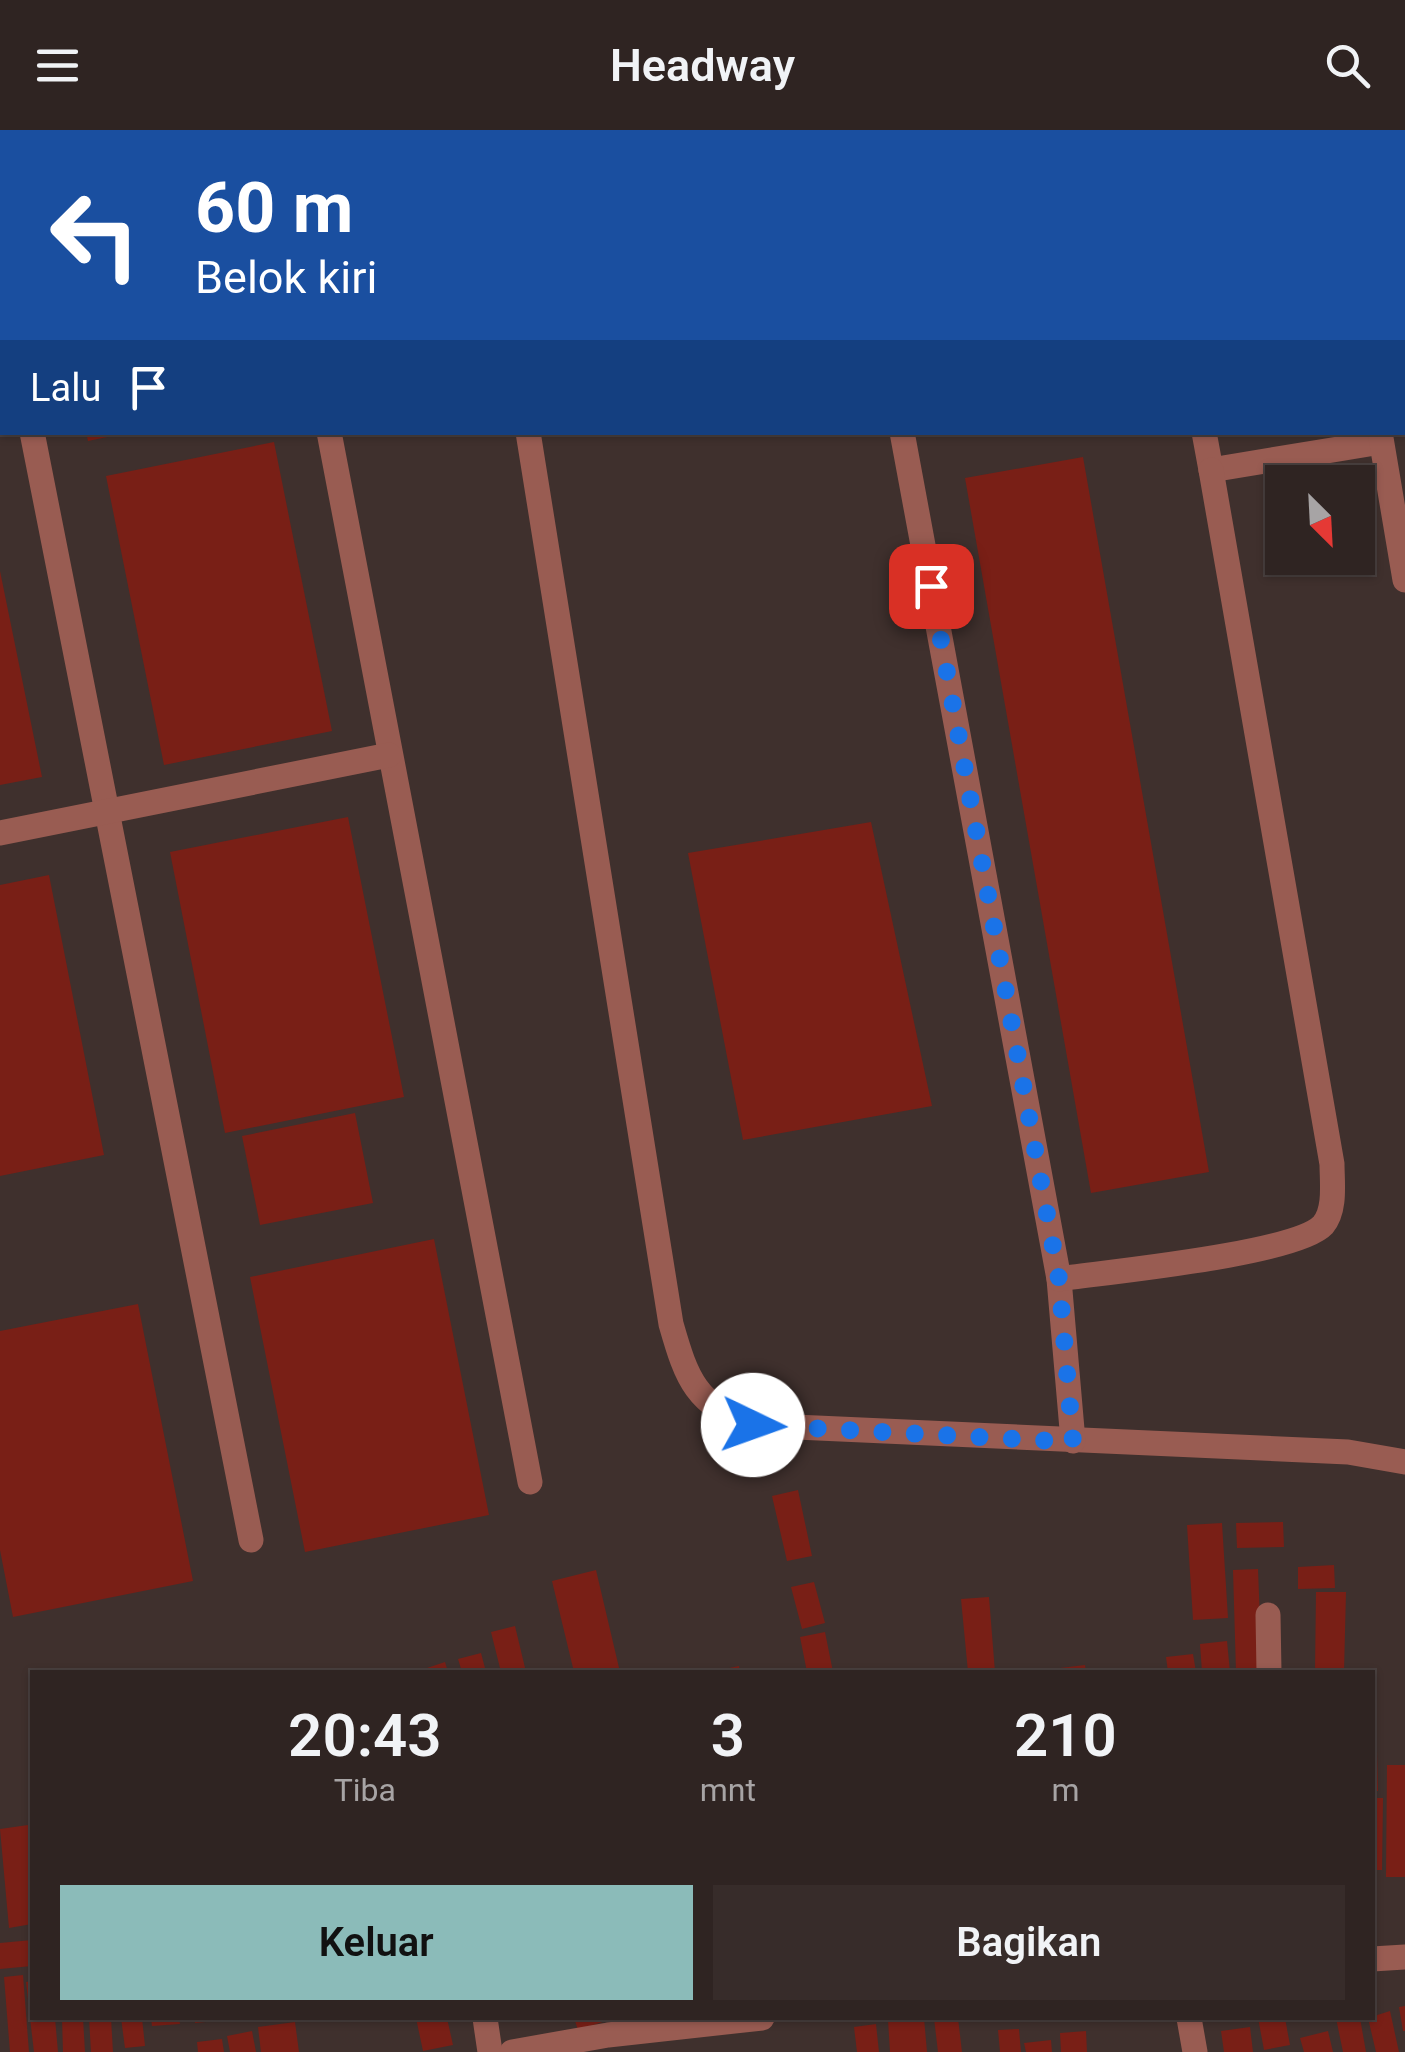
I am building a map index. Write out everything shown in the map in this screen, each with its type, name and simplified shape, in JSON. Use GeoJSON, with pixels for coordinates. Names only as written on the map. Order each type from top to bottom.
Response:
{"type":"FeatureCollection","features":[{"type":"Feature","properties":{"kind":"street"},"geometry":{"type":"LineString","coordinates":[[33,435],[251,1540]]}},
{"type":"Feature","properties":{"kind":"street"},"geometry":{"type":"LineString","coordinates":[[330,435],[530,1482]]}},
{"type":"Feature","properties":{"kind":"street"},"geometry":{"type":"LineString","coordinates":[[528,435],[671,1324],[694,1391],[725,1415],[753,1425],[1348,1452],[1405,1462]]}},
{"type":"Feature","properties":{"kind":"street"},"geometry":{"type":"LineString","coordinates":[[903,435],[1059,1279],[1073,1442]]}},
{"type":"Feature","properties":{"kind":"street"},"geometry":{"type":"LineString","coordinates":[[1059,1279],[1287,1244],[1323,1225],[1330,1209],[1332,1164],[1205,435]]}},
{"type":"Feature","properties":{"kind":"street"},"geometry":{"type":"LineString","coordinates":[[1211,470],[1380,437],[1405,580]]}},
{"type":"Feature","properties":{"kind":"street"},"geometry":{"type":"LineString","coordinates":[[0,833],[389,755]]}},
{"type":"Feature","properties":{"kind":"street"},"geometry":{"type":"LineString","coordinates":[[1268,1615],[1269,1670]]}},
{"type":"Feature","properties":{"kind":"street"},"geometry":{"type":"LineString","coordinates":[[1375,1959],[1405,1957]]}},
{"type":"Feature","properties":{"kind":"street"},"geometry":{"type":"LineString","coordinates":[[485,2020],[490,2052]]}},
{"type":"Feature","properties":{"kind":"street"},"geometry":{"type":"LineString","coordinates":[[1190,2020],[1194,2052]]}},
{"type":"Feature","properties":{"kind":"street"},"geometry":{"type":"LineString","coordinates":[[512,2052],[695,2021]]}},
{"type":"Feature","properties":{"kind":"building"},"geometry":{"type":"Polygon","coordinates":[[[87,435],[117,435],[88,441],[87,435]]]}},
{"type":"Feature","properties":{"kind":"building"},"geometry":{"type":"Polygon","coordinates":[[[274,442],[332,731],[164,765],[106,476],[274,442]]]}},
{"type":"Feature","properties":{"kind":"building"},"geometry":{"type":"Polygon","coordinates":[[[1083,457],[1209,1172],[1091,1193],[965,478],[1083,457]]]}},
{"type":"Feature","properties":{"kind":"building"},"geometry":{"type":"Polygon","coordinates":[[[0,571],[42,777],[0,785],[0,571]]]}},
{"type":"Feature","properties":{"kind":"building"},"geometry":{"type":"Polygon","coordinates":[[[348,817],[404,1097],[225,1133],[170,852],[348,817]]]}},
{"type":"Feature","properties":{"kind":"building"},"geometry":{"type":"Polygon","coordinates":[[[871,822],[932,1106],[743,1140],[688,853],[871,822]]]}},
{"type":"Feature","properties":{"kind":"building"},"geometry":{"type":"Polygon","coordinates":[[[49,875],[104,1155],[0,1176],[0,885],[49,875]]]}},
{"type":"Feature","properties":{"kind":"building"},"geometry":{"type":"Polygon","coordinates":[[[355,1113],[373,1203],[260,1225],[242,1136],[355,1113]]]}},
{"type":"Feature","properties":{"kind":"building"},"geometry":{"type":"Polygon","coordinates":[[[434,1239],[489,1515],[305,1552],[250,1277],[434,1239]]]}},
{"type":"Feature","properties":{"kind":"building"},"geometry":{"type":"Polygon","coordinates":[[[138,1304],[193,1581],[13,1617],[0,1550],[0,1331],[138,1304]]]}},
{"type":"Feature","properties":{"kind":"building"},"geometry":{"type":"Polygon","coordinates":[[[798,1490],[812,1556],[787,1561],[772,1496],[798,1490]]]}},
{"type":"Feature","properties":{"kind":"building"},"geometry":{"type":"Polygon","coordinates":[[[1283,1522],[1284,1547],[1237,1548],[1236,1523],[1283,1522]]]}},
{"type":"Feature","properties":{"kind":"building"},"geometry":{"type":"Polygon","coordinates":[[[1222,1523],[1228,1618],[1193,1620],[1187,1525],[1222,1523]]]}},
{"type":"Feature","properties":{"kind":"building"},"geometry":{"type":"Polygon","coordinates":[[[1334,1565],[1335,1588],[1298,1589],[1298,1567],[1334,1565]]]}},
{"type":"Feature","properties":{"kind":"building"},"geometry":{"type":"Polygon","coordinates":[[[1258,1569],[1262,1670],[1236,1670],[1233,1570],[1258,1569]]]}},
{"type":"Feature","properties":{"kind":"building"},"geometry":{"type":"Polygon","coordinates":[[[596,1570],[620,1670],[574,1670],[552,1581],[596,1570]]]}},
{"type":"Feature","properties":{"kind":"building"},"geometry":{"type":"Polygon","coordinates":[[[814,1582],[825,1623],[802,1629],[791,1587],[814,1582]]]}},
{"type":"Feature","properties":{"kind":"building"},"geometry":{"type":"Polygon","coordinates":[[[1316,1592],[1346,1592],[1344,1670],[1315,1670],[1316,1592]]]}},
{"type":"Feature","properties":{"kind":"building"},"geometry":{"type":"Polygon","coordinates":[[[989,1597],[995,1670],[968,1670],[961,1599],[989,1597]]]}},
{"type":"Feature","properties":{"kind":"building"},"geometry":{"type":"Polygon","coordinates":[[[515,1626],[526,1670],[500,1670],[491,1632],[515,1626]]]}},
{"type":"Feature","properties":{"kind":"building"},"geometry":{"type":"Polygon","coordinates":[[[825,1632],[833,1670],[807,1670],[800,1637],[825,1632]]]}},
{"type":"Feature","properties":{"kind":"building"},"geometry":{"type":"Polygon","coordinates":[[[1227,1641],[1230,1670],[1202,1670],[1200,1644],[1227,1641]]]}},
{"type":"Feature","properties":{"kind":"building"},"geometry":{"type":"Polygon","coordinates":[[[481,1653],[485,1670],[461,1670],[458,1659],[481,1653]]]}},
{"type":"Feature","properties":{"kind":"building"},"geometry":{"type":"Polygon","coordinates":[[[1193,1654],[1196,1670],[1168,1670],[1166,1657],[1193,1654]]]}},
{"type":"Feature","properties":{"kind":"building"},"geometry":{"type":"Polygon","coordinates":[[[445,1662],[447,1670],[421,1670],[445,1662]]]}},
{"type":"Feature","properties":{"kind":"building"},"geometry":{"type":"Polygon","coordinates":[[[1085,1665],[1086,1670],[1060,1670],[1085,1665]]]}},
{"type":"Feature","properties":{"kind":"building"},"geometry":{"type":"Polygon","coordinates":[[[1375,1712],[1376,1712],[1375,1791],[1375,1712]]]}},
{"type":"Feature","properties":{"kind":"building"},"geometry":{"type":"Polygon","coordinates":[[[1387,1765],[1405,1765],[1405,1877],[1386,1877],[1387,1765]]]}},
{"type":"Feature","properties":{"kind":"building"},"geometry":{"type":"Polygon","coordinates":[[[1375,1798],[1383,1798],[1382,1870],[1375,1870],[1375,1798]]]}},
{"type":"Feature","properties":{"kind":"building"},"geometry":{"type":"Polygon","coordinates":[[[28,1825],[30,1924],[9,1928],[0,1829],[28,1825]]]}},
{"type":"Feature","properties":{"kind":"building"},"geometry":{"type":"Polygon","coordinates":[[[30,1940],[30,1966],[0,1969],[0,1943],[30,1940]]]}},
{"type":"Feature","properties":{"kind":"building"},"geometry":{"type":"Polygon","coordinates":[[[23,1975],[29,2052],[10,2052],[4,1977],[23,1975]]]}},
{"type":"Feature","properties":{"kind":"building"},"geometry":{"type":"Polygon","coordinates":[[[30,1981],[30,2017],[26,1982],[30,1981]]]}},
{"type":"Feature","properties":{"kind":"building"},"geometry":{"type":"Polygon","coordinates":[[[1405,2006],[1405,2031],[1403,2031],[1399,2007],[1405,2006]]]}},
{"type":"Feature","properties":{"kind":"building"},"geometry":{"type":"Polygon","coordinates":[[[1390,2011],[1399,2052],[1376,2052],[1368,2020],[1375,2020],[1375,2016],[1390,2011]]]}},
{"type":"Feature","properties":{"kind":"building"},"geometry":{"type":"Polygon","coordinates":[[[30,2020],[55,2020],[58,2052],[34,2052],[30,2020]]]}},
{"type":"Feature","properties":{"kind":"building"},"geometry":{"type":"Polygon","coordinates":[[[62,2020],[83,2020],[85,2052],[63,2052],[62,2020]]]}},
{"type":"Feature","properties":{"kind":"building"},"geometry":{"type":"Polygon","coordinates":[[[89,2020],[111,2020],[113,2052],[91,2052],[89,2020]]]}},
{"type":"Feature","properties":{"kind":"building"},"geometry":{"type":"Polygon","coordinates":[[[121,2020],[142,2020],[145,2046],[125,2048],[121,2020]]]}},
{"type":"Feature","properties":{"kind":"building"},"geometry":{"type":"Polygon","coordinates":[[[151,2020],[179,2020],[180,2024],[152,2026],[151,2020]]]}},
{"type":"Feature","properties":{"kind":"building"},"geometry":{"type":"Polygon","coordinates":[[[416,2020],[447,2020],[453,2045],[423,2051],[416,2020]]]}},
{"type":"Feature","properties":{"kind":"building"},"geometry":{"type":"Polygon","coordinates":[[[575,2020],[609,2020],[578,2030],[575,2020]]]}},
{"type":"Feature","properties":{"kind":"building"},"geometry":{"type":"Polygon","coordinates":[[[888,2020],[924,2020],[927,2052],[890,2052],[888,2020]]]}},
{"type":"Feature","properties":{"kind":"building"},"geometry":{"type":"Polygon","coordinates":[[[934,2020],[958,2020],[962,2052],[938,2052],[934,2020]]]}},
{"type":"Feature","properties":{"kind":"building"},"geometry":{"type":"Polygon","coordinates":[[[1258,2020],[1285,2020],[1290,2045],[1264,2050],[1258,2020]]]}},
{"type":"Feature","properties":{"kind":"building"},"geometry":{"type":"Polygon","coordinates":[[[1336,2020],[1360,2020],[1366,2052],[1343,2052],[1336,2020]]]}},
{"type":"Feature","properties":{"kind":"building"},"geometry":{"type":"Polygon","coordinates":[[[295,2022],[299,2052],[261,2052],[258,2027],[295,2022]]]}},
{"type":"Feature","properties":{"kind":"building"},"geometry":{"type":"Polygon","coordinates":[[[876,2024],[879,2052],[857,2052],[854,2027],[876,2024]]]}},
{"type":"Feature","properties":{"kind":"building"},"geometry":{"type":"Polygon","coordinates":[[[1250,2027],[1253,2052],[1224,2052],[1221,2031],[1250,2027]]]}},
{"type":"Feature","properties":{"kind":"building"},"geometry":{"type":"Polygon","coordinates":[[[1019,2029],[1021,2052],[1000,2052],[998,2030],[1019,2029]]]}},
{"type":"Feature","properties":{"kind":"building"},"geometry":{"type":"Polygon","coordinates":[[[252,2031],[256,2052],[230,2052],[227,2036],[252,2031]]]}},
{"type":"Feature","properties":{"kind":"building"},"geometry":{"type":"Polygon","coordinates":[[[1086,2031],[1087,2052],[1061,2052],[1060,2033],[1086,2031]]]}},
{"type":"Feature","properties":{"kind":"building"},"geometry":{"type":"Polygon","coordinates":[[[1328,2031],[1333,2052],[1304,2052],[1300,2038],[1328,2031]]]}},
{"type":"Feature","properties":{"kind":"building"},"geometry":{"type":"Polygon","coordinates":[[[222,2039],[224,2052],[198,2052],[197,2042],[222,2039]]]}},
{"type":"Feature","properties":{"kind":"building"},"geometry":{"type":"Polygon","coordinates":[[[1051,2040],[1052,2052],[1026,2052],[1024,2043],[1051,2040]]]}},
{"type":"Feature","properties":{"kind":"route"},"geometry":{"type":"LineString","coordinates":[[753,1425],[1073,1442],[1059,1279],[931,586]]}}]}
